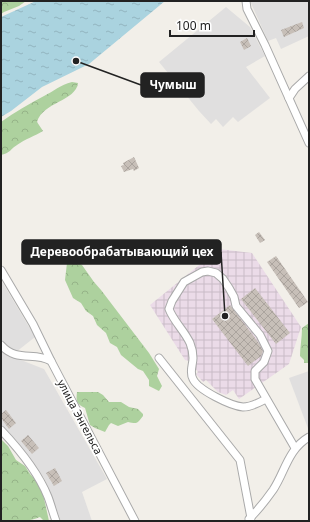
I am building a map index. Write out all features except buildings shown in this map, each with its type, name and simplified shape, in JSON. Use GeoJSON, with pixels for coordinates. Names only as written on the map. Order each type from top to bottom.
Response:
{"type":"FeatureCollection","features":[{"type":"Feature","properties":{"kind":"street"},"geometry":{"type":"LineString","coordinates":[[246,1],[247,10],[265,45],[309,143]]}},
{"type":"Feature","properties":{"kind":"street"},"geometry":{"type":"LineString","coordinates":[[289,98],[295,89],[309,76]]}},
{"type":"Feature","properties":{"kind":"street","name":"улица Энгельса"},"geometry":{"type":"LineString","coordinates":[[1,270],[33,324],[51,362],[135,521]]}},
{"type":"Feature","properties":{"kind":"street"},"geometry":{"type":"LineString","coordinates":[[266,399],[254,406],[242,407],[234,405],[211,394],[199,386],[193,379],[191,372],[193,352],[181,326],[173,319],[169,309],[172,301],[184,282],[202,272],[208,271],[216,273],[229,288],[234,297],[236,306],[260,335],[268,351],[264,362],[255,371],[255,379],[295,448]]}},
{"type":"Feature","properties":{"kind":"street"},"geometry":{"type":"LineString","coordinates":[[1,345],[9,352],[25,357],[40,357],[51,362]]}},
{"type":"Feature","properties":{"kind":"street"},"geometry":{"type":"LineString","coordinates":[[159,358],[240,460],[249,519]]}},
{"type":"Feature","properties":{"kind":"street"},"geometry":{"type":"LineString","coordinates":[[1,430],[29,464],[38,478],[47,496],[56,521]]}},
{"type":"Feature","properties":{"kind":"street"},"geometry":{"type":"LineString","coordinates":[[249,519],[273,490],[289,456],[295,448],[309,437]]}},
{"type":"Feature","properties":{"kind":"shaded area"},"geometry":{"type":"Polygon","coordinates":[[[250,1],[309,1],[309,36],[281,49],[276,38],[268,41],[250,1]]]}},
{"type":"Feature","properties":{"kind":"shaded area"},"geometry":{"type":"Polygon","coordinates":[[[226,7],[250,27],[265,56],[246,67],[270,98],[238,122],[233,117],[223,127],[216,119],[211,124],[159,62],[226,7]]]}},
{"type":"Feature","properties":{"kind":"shaded area"},"geometry":{"type":"Polygon","coordinates":[[[219,249],[252,253],[301,327],[289,364],[239,399],[233,390],[226,395],[218,392],[206,380],[203,382],[196,374],[198,372],[189,361],[185,360],[150,305],[219,249]]]}},
{"type":"Feature","properties":{"kind":"shaded area"},"geometry":{"type":"Polygon","coordinates":[[[1,280],[35,337],[16,352],[1,340],[1,280]]]}},
{"type":"Feature","properties":{"kind":"shaded area"},"geometry":{"type":"Polygon","coordinates":[[[1,349],[8,355],[44,369],[107,479],[82,492],[92,521],[61,521],[44,478],[1,426],[1,349]]]}},
{"type":"Feature","properties":{"kind":"shaded area"},"geometry":{"type":"Polygon","coordinates":[[[309,371],[309,431],[289,378],[309,371]]]}},
{"type":"Feature","properties":{"kind":"green space"},"geometry":{"type":"Polygon","coordinates":[[[1,1],[26,1],[19,6],[1,14],[1,1]]]}},
{"type":"Feature","properties":{"kind":"green space"},"geometry":{"type":"Polygon","coordinates":[[[72,82],[78,83],[72,94],[40,115],[37,122],[43,131],[20,143],[7,153],[1,155],[1,122],[57,88],[72,82]]]}},
{"type":"Feature","properties":{"kind":"green space"},"geometry":{"type":"Polygon","coordinates":[[[70,259],[82,265],[149,353],[159,369],[157,376],[162,386],[159,391],[149,386],[149,380],[143,371],[138,369],[121,355],[117,347],[110,343],[106,333],[97,325],[93,316],[86,311],[81,303],[73,298],[65,280],[67,263],[70,259]]]}},
{"type":"Feature","properties":{"kind":"green space"},"geometry":{"type":"Polygon","coordinates":[[[309,323],[309,363],[304,363],[304,360],[300,356],[302,328],[309,323]]]}},
{"type":"Feature","properties":{"kind":"green space"},"geometry":{"type":"Polygon","coordinates":[[[77,392],[98,392],[109,402],[121,402],[129,407],[138,409],[143,416],[138,422],[135,423],[128,422],[118,426],[111,423],[105,432],[90,425],[85,408],[77,402],[77,392]]]}},
{"type":"Feature","properties":{"kind":"green space"},"geometry":{"type":"Polygon","coordinates":[[[1,439],[8,446],[16,460],[25,466],[36,480],[43,494],[49,521],[44,521],[40,517],[25,521],[3,521],[1,519],[1,439]]]}},
{"type":"Feature","properties":{"kind":"water"},"geometry":{"type":"Polygon","coordinates":[[[36,1],[165,1],[89,64],[42,87],[1,117],[1,17],[36,1]]]}},
{"type":"Feature","properties":{"kind":"place","name":"Чумыш"},"geometry":{"type":"Point","coordinates":[76,61]}},
{"type":"Feature","properties":{"kind":"place","name":"Деревообрабатывающий цех"},"geometry":{"type":"Point","coordinates":[225,316]}}]}
